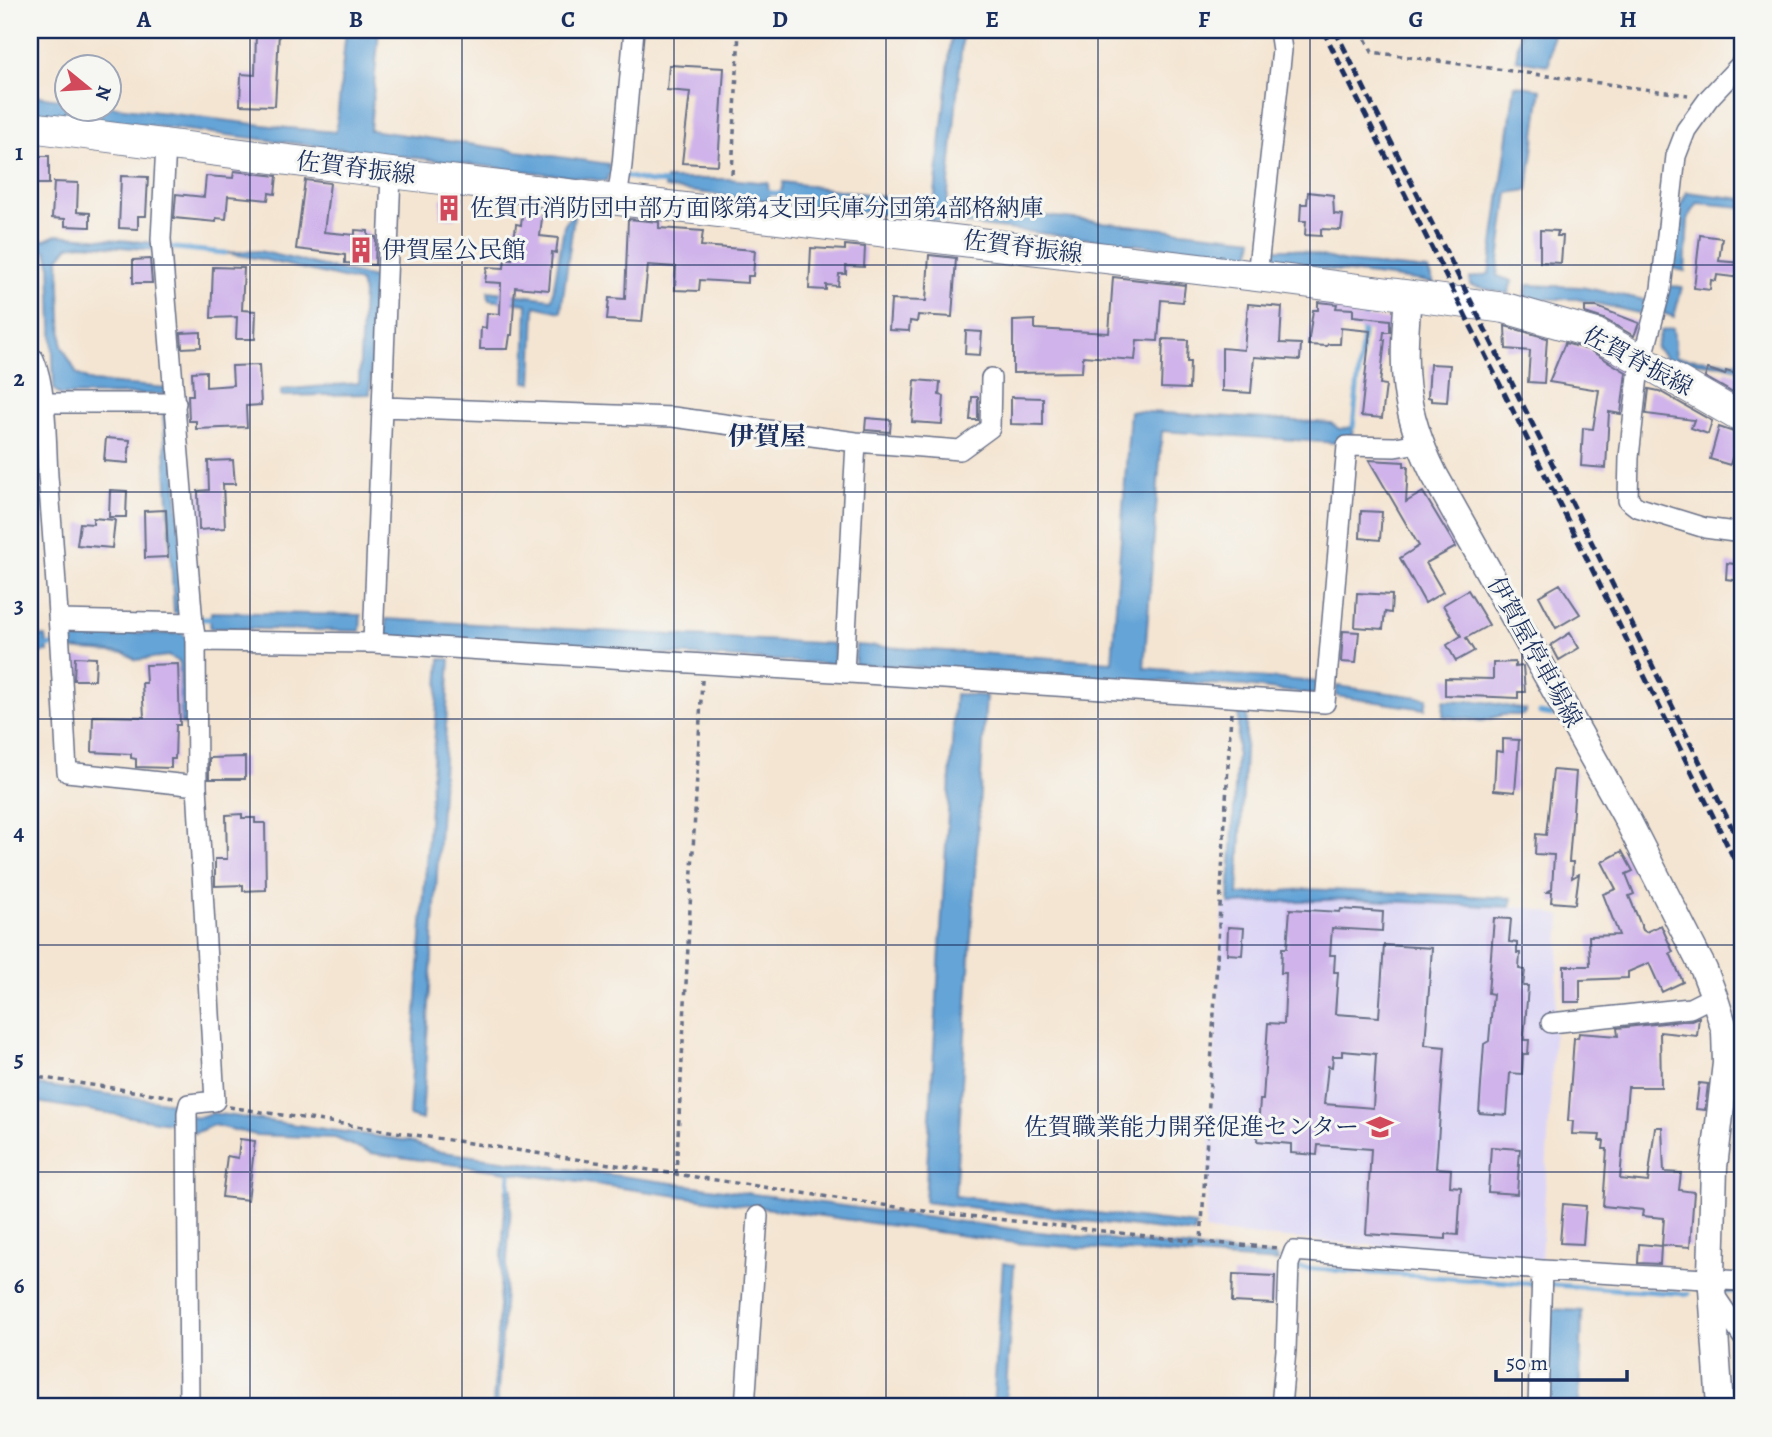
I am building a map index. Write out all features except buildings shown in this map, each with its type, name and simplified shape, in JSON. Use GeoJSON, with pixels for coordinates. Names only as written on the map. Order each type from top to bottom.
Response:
{"type":"FeatureCollection","features":[{"type":"Feature","properties":{"kind":"main road","name":"佐賀脊振線"},"geometry":{"type":"LineString","coordinates":[[30,127],[391,173],[617,193],[1505,308],[1596,334],[1742,418]]}},
{"type":"Feature","properties":{"kind":"main road","name":"伊賀屋停車場線"},"geometry":{"type":"LineString","coordinates":[[1408,296],[1403,359],[1406,395],[1419,443],[1625,815],[1704,970],[1725,1031],[1726,1063],[1714,1167],[1712,1287],[1720,1407]]}},
{"type":"Feature","properties":{"kind":"street"},"geometry":{"type":"LineString","coordinates":[[617,193],[634,30]]}},
{"type":"Feature","properties":{"kind":"street"},"geometry":{"type":"LineString","coordinates":[[1256,276],[1282,50],[1279,30]]}},
{"type":"Feature","properties":{"kind":"street"},"geometry":{"type":"LineString","coordinates":[[1742,63],[1709,98],[1686,130],[1676,156],[1661,289],[1636,390],[1629,457],[1628,500],[1637,508],[1704,528],[1742,533]]}},
{"type":"Feature","properties":{"kind":"street"},"geometry":{"type":"LineString","coordinates":[[166,145],[162,247],[168,403],[194,632],[197,786],[215,1101],[188,1114],[189,1407]]}},
{"type":"Feature","properties":{"kind":"street"},"geometry":{"type":"LineString","coordinates":[[374,630],[391,173]]}},
{"type":"Feature","properties":{"kind":"street"},"geometry":{"type":"LineString","coordinates":[[30,358],[34,359],[38,367],[43,404],[60,626],[66,772],[197,786]]}},
{"type":"Feature","properties":{"kind":"street"},"geometry":{"type":"LineString","coordinates":[[383,407],[673,417],[856,442],[960,450],[990,428],[991,377]]}},
{"type":"Feature","properties":{"kind":"street"},"geometry":{"type":"LineString","coordinates":[[43,404],[168,403]]}},
{"type":"Feature","properties":{"kind":"street"},"geometry":{"type":"LineString","coordinates":[[844,673],[856,442]]}},
{"type":"Feature","properties":{"kind":"street"},"geometry":{"type":"LineString","coordinates":[[60,626],[172,623],[194,632],[374,630],[444,647],[1325,703],[1347,446],[1395,447],[1419,443]]}},
{"type":"Feature","properties":{"kind":"street"},"geometry":{"type":"LineString","coordinates":[[1551,1023],[1690,1008],[1714,996]]}},
{"type":"Feature","properties":{"kind":"street"},"geometry":{"type":"LineString","coordinates":[[745,1407],[758,1216]]}},
{"type":"Feature","properties":{"kind":"street"},"geometry":{"type":"LineString","coordinates":[[1281,1407],[1289,1265],[1294,1251],[1542,1270],[1712,1287],[1742,1281]]}},
{"type":"Feature","properties":{"kind":"street"},"geometry":{"type":"LineString","coordinates":[[1538,1407],[1542,1270]]}},
{"type":"Feature","properties":{"kind":"street"},"geometry":{"type":"LineString","coordinates":[[1712,1287],[1742,1336]]}},
{"type":"Feature","properties":{"kind":"path"},"geometry":{"type":"LineString","coordinates":[[732,174],[739,30]]}},
{"type":"Feature","properties":{"kind":"path"},"geometry":{"type":"LineString","coordinates":[[1361,30],[1372,52],[1709,98]]}},
{"type":"Feature","properties":{"kind":"path"},"geometry":{"type":"LineString","coordinates":[[676,1174],[703,664]]}},
{"type":"Feature","properties":{"kind":"path"},"geometry":{"type":"LineString","coordinates":[[1201,1242],[1231,696]]}},
{"type":"Feature","properties":{"kind":"path"},"geometry":{"type":"LineString","coordinates":[[30,1076],[170,1096],[188,1114]]}},
{"type":"Feature","properties":{"kind":"path"},"geometry":{"type":"LineString","coordinates":[[215,1101],[226,1106],[916,1210],[1201,1242],[1273,1246],[1294,1251]]}},
{"type":"Feature","properties":{"kind":"shaded area","name":"佐賀職業能力開発促進センター"},"geometry":{"type":"Polygon","coordinates":[[[1349,899],[1531,908],[1561,916],[1541,1260],[1205,1231],[1223,904],[1349,899]]]}},
{"type":"Feature","properties":{"kind":"water"},"geometry":{"type":"Polygon","coordinates":[[[346,30],[379,30],[370,130],[609,164],[607,181],[121,122],[122,108],[336,132],[346,30]]]}},
{"type":"Feature","properties":{"kind":"water"},"geometry":{"type":"Polygon","coordinates":[[[952,30],[963,30],[947,205],[1253,239],[1250,258],[779,202],[783,182],[934,204],[952,30]]]}},
{"type":"Feature","properties":{"kind":"water"},"geometry":{"type":"Polygon","coordinates":[[[1520,30],[1553,30],[1549,65],[1516,60],[1520,30]]]}},
{"type":"Feature","properties":{"kind":"water"},"geometry":{"type":"Polygon","coordinates":[[[1515,85],[1541,89],[1528,190],[1508,193],[1497,276],[1512,281],[1508,294],[1470,285],[1470,278],[1489,274],[1515,85]]]}},
{"type":"Feature","properties":{"kind":"water"},"geometry":{"type":"Polygon","coordinates":[[[30,95],[52,98],[52,114],[30,111],[30,95]]]}},
{"type":"Feature","properties":{"kind":"water"},"geometry":{"type":"Polygon","coordinates":[[[666,179],[728,179],[768,183],[769,201],[665,188],[666,179]]]}},
{"type":"Feature","properties":{"kind":"water"},"geometry":{"type":"Polygon","coordinates":[[[1687,192],[1742,199],[1742,207],[1698,203],[1688,218],[1685,271],[1671,268],[1676,215],[1687,192]]]}},
{"type":"Feature","properties":{"kind":"water"},"geometry":{"type":"Polygon","coordinates":[[[575,209],[561,312],[535,306],[532,383],[525,382],[527,304],[489,300],[488,291],[552,299],[564,226],[575,209]]]}},
{"type":"Feature","properties":{"kind":"water"},"geometry":{"type":"Polygon","coordinates":[[[56,235],[155,243],[156,250],[83,244],[69,246],[59,258],[62,346],[77,374],[92,382],[167,388],[169,394],[60,395],[54,389],[50,263],[47,251],[30,246],[30,239],[45,240],[56,235]]]}},
{"type":"Feature","properties":{"kind":"water"},"geometry":{"type":"Polygon","coordinates":[[[1268,249],[1294,249],[1345,262],[1428,270],[1434,284],[1267,262],[1268,249]]]}},
{"type":"Feature","properties":{"kind":"water"},"geometry":{"type":"Polygon","coordinates":[[[259,251],[374,278],[370,394],[281,396],[281,390],[359,383],[363,292],[360,282],[225,253],[259,251]]]}},
{"type":"Feature","properties":{"kind":"water"},"geometry":{"type":"Polygon","coordinates":[[[1528,285],[1581,287],[1650,301],[1643,314],[1577,299],[1535,299],[1525,296],[1528,285]]]}},
{"type":"Feature","properties":{"kind":"water"},"geometry":{"type":"Polygon","coordinates":[[[1668,286],[1682,287],[1674,317],[1663,313],[1668,286]]]}},
{"type":"Feature","properties":{"kind":"water"},"geometry":{"type":"Polygon","coordinates":[[[1673,328],[1676,357],[1742,363],[1742,370],[1722,365],[1668,360],[1656,348],[1661,331],[1673,328]]]}},
{"type":"Feature","properties":{"kind":"water"},"geometry":{"type":"Polygon","coordinates":[[[163,410],[171,411],[185,606],[174,612],[163,410]]]}},
{"type":"Feature","properties":{"kind":"water"},"geometry":{"type":"Polygon","coordinates":[[[1130,411],[1331,423],[1339,429],[1353,427],[1352,435],[1340,436],[1337,443],[1162,431],[1144,668],[1317,682],[1317,695],[1244,686],[855,664],[856,645],[1112,662],[1130,411]]]}},
{"type":"Feature","properties":{"kind":"water"},"geometry":{"type":"Polygon","coordinates":[[[211,612],[361,615],[360,631],[210,628],[211,612]]]}},
{"type":"Feature","properties":{"kind":"water"},"geometry":{"type":"Polygon","coordinates":[[[386,619],[834,644],[835,664],[386,637],[386,619]]]}},
{"type":"Feature","properties":{"kind":"water"},"geometry":{"type":"Polygon","coordinates":[[[72,632],[183,634],[187,639],[189,726],[181,723],[180,662],[168,656],[136,660],[125,653],[70,649],[72,632]]]}},
{"type":"Feature","properties":{"kind":"water"},"geometry":{"type":"Polygon","coordinates":[[[46,636],[48,652],[30,653],[30,637],[46,636]]]}},
{"type":"Feature","properties":{"kind":"water"},"geometry":{"type":"Polygon","coordinates":[[[440,659],[450,659],[422,1120],[409,1116],[440,659]]]}},
{"type":"Feature","properties":{"kind":"water"},"geometry":{"type":"Polygon","coordinates":[[[1337,686],[1427,698],[1425,709],[1336,696],[1337,686]]]}},
{"type":"Feature","properties":{"kind":"water"},"geometry":{"type":"Polygon","coordinates":[[[955,694],[986,696],[955,1196],[1196,1225],[1194,1234],[925,1202],[955,694]]]}},
{"type":"Feature","properties":{"kind":"water"},"geometry":{"type":"Polygon","coordinates":[[[1444,700],[1486,702],[1526,710],[1523,715],[1502,715],[1482,721],[1443,716],[1444,700]]]}},
{"type":"Feature","properties":{"kind":"water"},"geometry":{"type":"Polygon","coordinates":[[[1239,710],[1247,710],[1238,895],[1305,889],[1512,898],[1510,907],[1346,899],[1229,904],[1239,710]]]}},
{"type":"Feature","properties":{"kind":"water"},"geometry":{"type":"Polygon","coordinates":[[[30,1084],[174,1103],[179,1112],[196,1118],[212,1113],[409,1141],[435,1151],[1020,1230],[1277,1257],[1278,1262],[1015,1243],[371,1153],[335,1138],[256,1135],[213,1125],[195,1133],[179,1118],[175,1124],[30,1101],[30,1084]]]}},
{"type":"Feature","properties":{"kind":"water"},"geometry":{"type":"Polygon","coordinates":[[[506,1189],[512,1189],[497,1407],[493,1407],[506,1189]]]}},
{"type":"Feature","properties":{"kind":"water"},"geometry":{"type":"Polygon","coordinates":[[[1003,1263],[1014,1265],[1005,1407],[993,1407],[1003,1263]]]}},
{"type":"Feature","properties":{"kind":"water"},"geometry":{"type":"Polygon","coordinates":[[[1549,1309],[1582,1311],[1579,1407],[1547,1407],[1549,1309]]]}},
{"type":"Feature","properties":{"kind":"waterway"},"geometry":{"type":"LineString","coordinates":[[608,172],[650,182],[670,183]]}},
{"type":"Feature","properties":{"kind":"waterway"},"geometry":{"type":"LineString","coordinates":[[763,192],[781,194]]}},
{"type":"Feature","properties":{"kind":"waterway"},"geometry":{"type":"LineString","coordinates":[[165,247],[225,253]]}},
{"type":"Feature","properties":{"kind":"waterway"},"geometry":{"type":"LineString","coordinates":[[1353,427],[1366,305]]}},
{"type":"Feature","properties":{"kind":"waterway"},"geometry":{"type":"LineString","coordinates":[[178,610],[180,634]]}},
{"type":"Feature","properties":{"kind":"waterway"},"geometry":{"type":"LineString","coordinates":[[196,619],[211,619]]}},
{"type":"Feature","properties":{"kind":"waterway"},"geometry":{"type":"LineString","coordinates":[[47,646],[71,642]]}},
{"type":"Feature","properties":{"kind":"waterway"},"geometry":{"type":"LineString","coordinates":[[1540,713],[1552,715]]}},
{"type":"Feature","properties":{"kind":"waterway"},"geometry":{"type":"LineString","coordinates":[[509,1189],[510,1174]]}},
{"type":"Feature","properties":{"kind":"waterway"},"geometry":{"type":"LineString","coordinates":[[1300,1268],[1688,1294]]}},
{"type":"Feature","properties":{"kind":"waterway"},"geometry":{"type":"LineString","coordinates":[[1727,1291],[1742,1292]]}},
{"type":"Feature","properties":{"kind":"railway"},"geometry":{"type":"LineString","coordinates":[[1323,30],[1742,875]]}},
{"type":"Feature","properties":{"kind":"railway"},"geometry":{"type":"LineString","coordinates":[[1335,30],[1742,848]]}},
{"type":"Feature","properties":{"kind":"place","name":"佐賀市消防団中部方面隊第4支団兵庫分団第4部格納庫"},"geometry":{"type":"Point","coordinates":[449,208]}},
{"type":"Feature","properties":{"kind":"place","name":"伊賀屋公民館"},"geometry":{"type":"Point","coordinates":[361,250]}},
{"type":"Feature","properties":{"kind":"place","name":"佐賀職業能力開発促進センター"},"geometry":{"type":"Point","coordinates":[1380,1127]}},
{"type":"Feature","properties":{"kind":"district","name":"伊賀屋"},"geometry":{"type":"Point","coordinates":[767,436]}}]}
